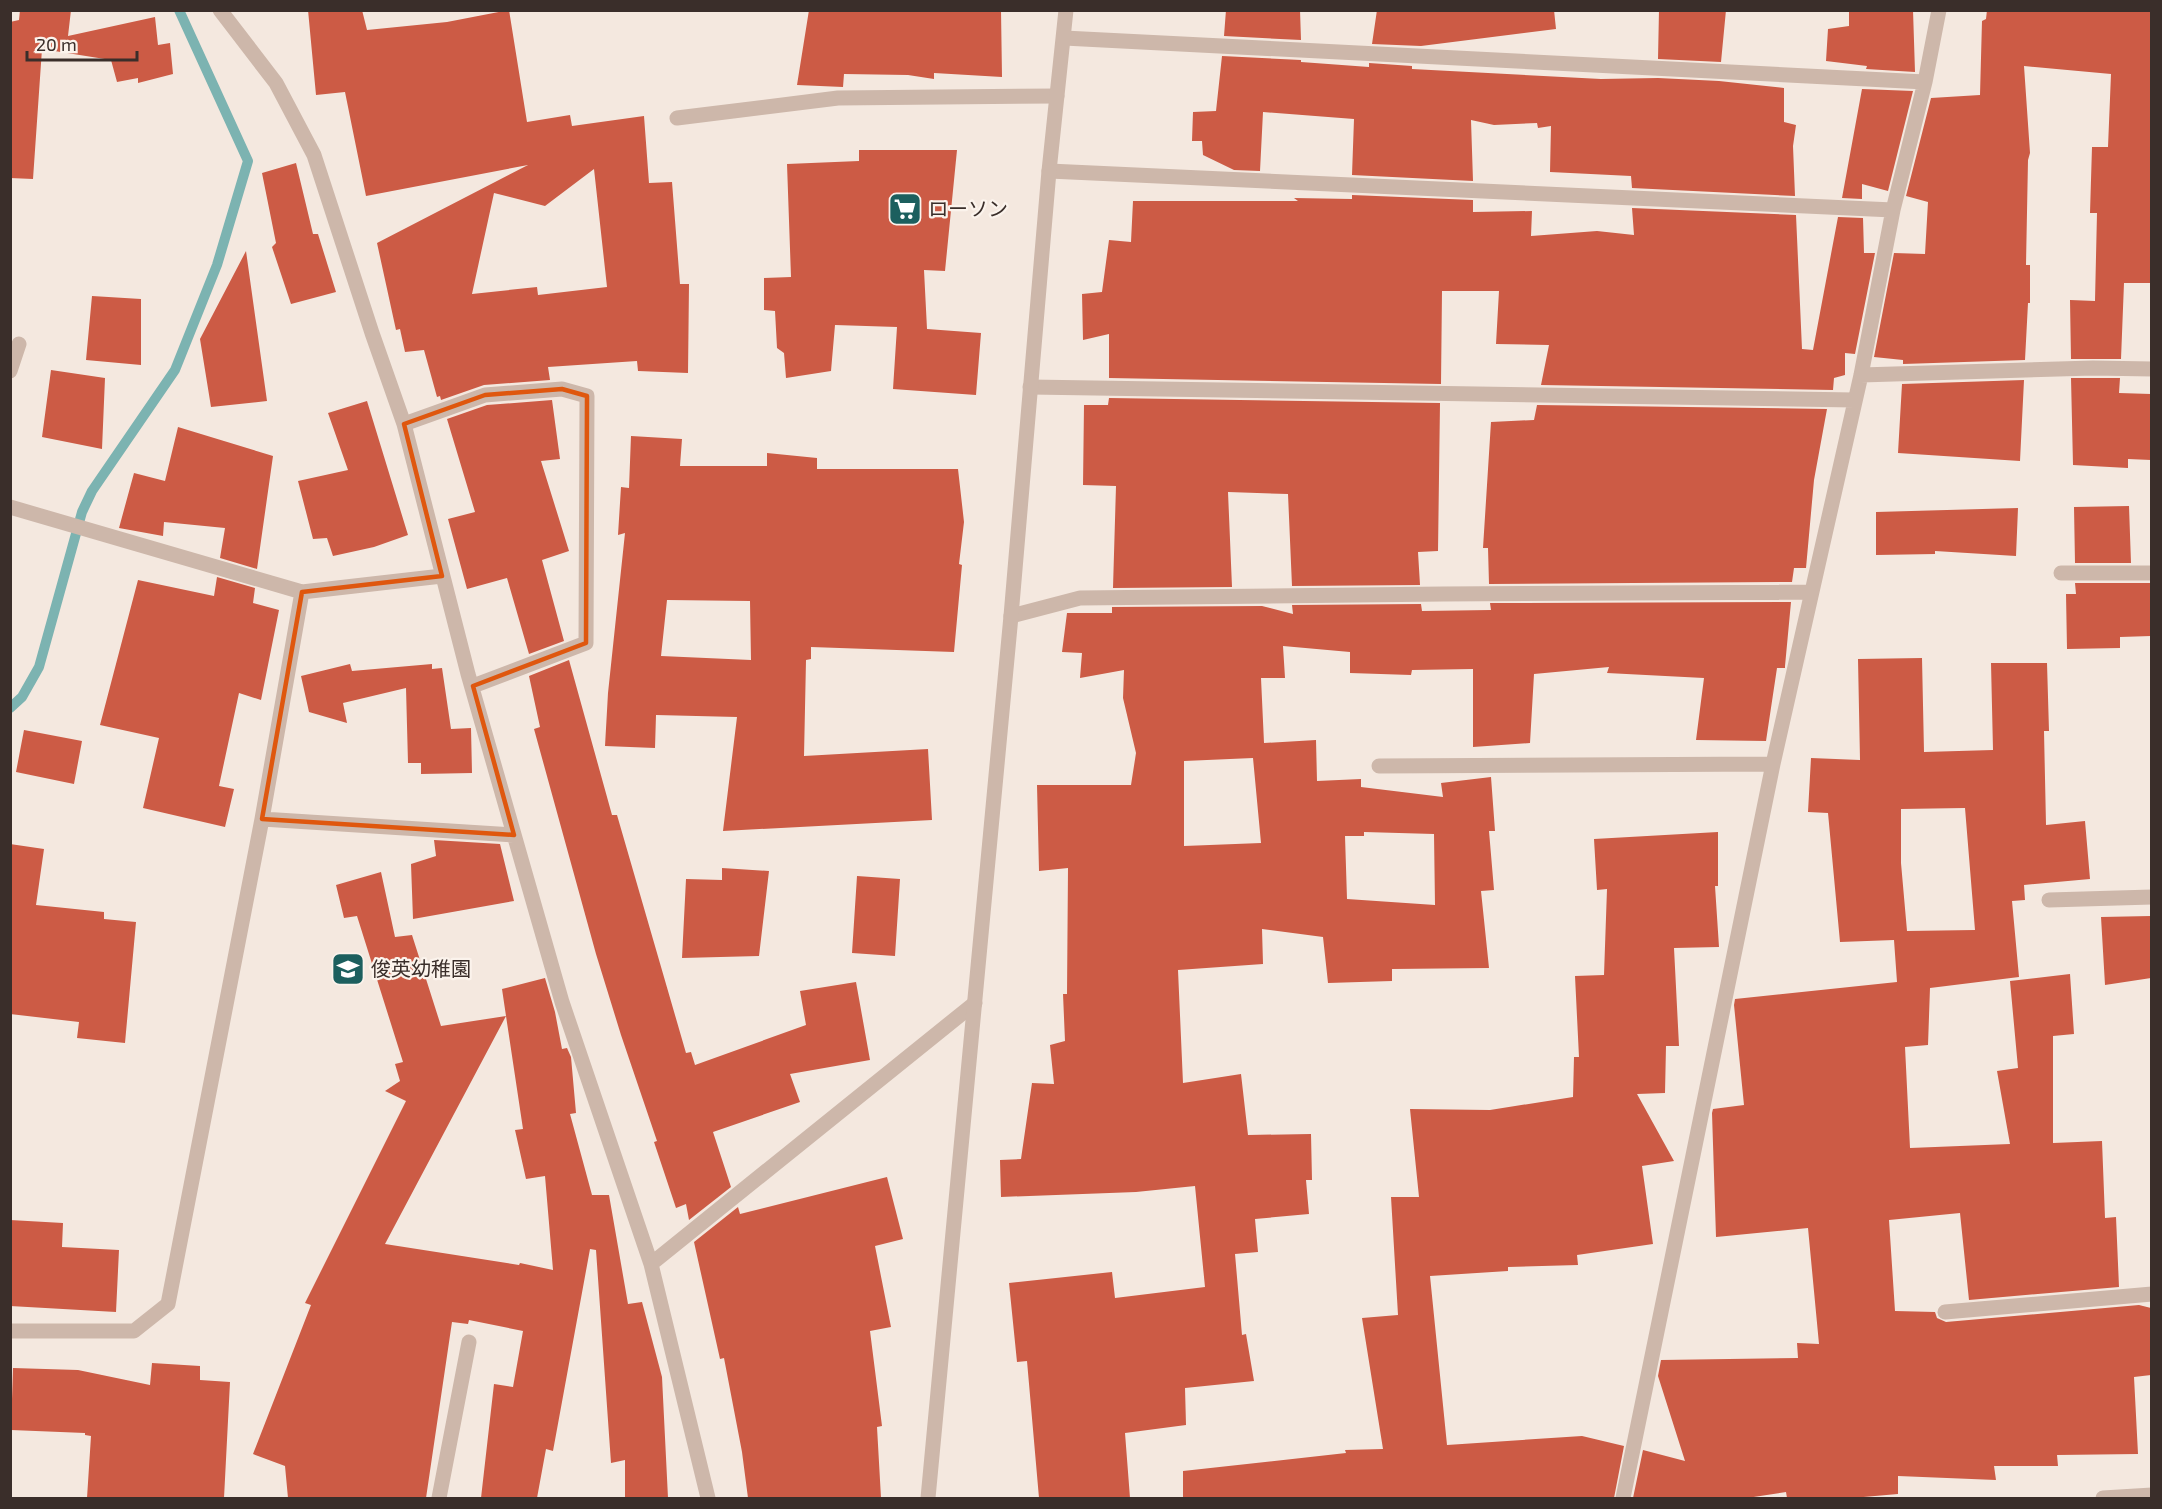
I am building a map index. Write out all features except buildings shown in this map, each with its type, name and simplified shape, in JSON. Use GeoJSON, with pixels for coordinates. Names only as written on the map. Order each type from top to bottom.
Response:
{"type":"FeatureCollection","features":[{"type":"Feature","properties":{"kind":"street"},"geometry":{"type":"LineString","coordinates":[[220,10],[276,83],[314,154],[368,322],[404,424],[468,674],[562,1002],[651,1264],[708,1498]]}},
{"type":"Feature","properties":{"kind":"street"},"geometry":{"type":"LineString","coordinates":[[928,1498],[1011,616],[1049,171],[1066,10]]}},
{"type":"Feature","properties":{"kind":"street"},"geometry":{"type":"LineString","coordinates":[[1623,1498],[1773,764],[1861,375],[1893,210],[1925,82],[1940,10]]}},
{"type":"Feature","properties":{"kind":"street"},"geometry":{"type":"LineString","coordinates":[[1064,38],[1925,82]]}},
{"type":"Feature","properties":{"kind":"street"},"geometry":{"type":"LineString","coordinates":[[677,118],[837,98],[1058,96]]}},
{"type":"Feature","properties":{"kind":"street"},"geometry":{"type":"LineString","coordinates":[[1049,171],[1893,210]]}},
{"type":"Feature","properties":{"kind":"street"},"geometry":{"type":"LineString","coordinates":[[10,372],[19,344]]}},
{"type":"Feature","properties":{"kind":"street"},"geometry":{"type":"LineString","coordinates":[[1861,375],[2093,368],[2151,369]]}},
{"type":"Feature","properties":{"kind":"street"},"geometry":{"type":"LineString","coordinates":[[1030,387],[1854,400]]}},
{"type":"Feature","properties":{"kind":"street"},"geometry":{"type":"LineString","coordinates":[[404,424],[485,396],[562,389],[587,396],[586,643],[473,686]]}},
{"type":"Feature","properties":{"kind":"street"},"geometry":{"type":"LineString","coordinates":[[10,507],[302,592],[442,576]]}},
{"type":"Feature","properties":{"kind":"street"},"geometry":{"type":"LineString","coordinates":[[2061,573],[2151,573]]}},
{"type":"Feature","properties":{"kind":"street"},"geometry":{"type":"LineString","coordinates":[[10,1330],[134,1331],[168,1304],[262,819],[302,592]]}},
{"type":"Feature","properties":{"kind":"street"},"geometry":{"type":"LineString","coordinates":[[1011,616],[1080,598],[1454,593],[1811,592]]}},
{"type":"Feature","properties":{"kind":"street"},"geometry":{"type":"LineString","coordinates":[[1379,766],[1773,764]]}},
{"type":"Feature","properties":{"kind":"street"},"geometry":{"type":"LineString","coordinates":[[262,819],[514,835]]}},
{"type":"Feature","properties":{"kind":"street"},"geometry":{"type":"LineString","coordinates":[[2049,900],[2151,897]]}},
{"type":"Feature","properties":{"kind":"street"},"geometry":{"type":"LineString","coordinates":[[651,1264],[975,1003]]}},
{"type":"Feature","properties":{"kind":"street"},"geometry":{"type":"LineString","coordinates":[[1945,1312],[2151,1294]]}},
{"type":"Feature","properties":{"kind":"street"},"geometry":{"type":"LineString","coordinates":[[439,1498],[469,1342]]}},
{"type":"Feature","properties":{"kind":"street"},"geometry":{"type":"LineString","coordinates":[[2103,1498],[2151,1495]]}},
{"type":"Feature","properties":{"kind":"highlighted area"},"geometry":{"type":"Polygon","coordinates":[[[562,389],[587,396],[586,643],[473,686],[514,835],[262,819],[302,592],[442,576],[404,424],[485,395],[562,389]]]}},
{"type":"Feature","properties":{"kind":"waterway"},"geometry":{"type":"LineString","coordinates":[[10,708],[22,697],[39,667],[82,512],[92,491],[175,370],[217,265],[248,161],[179,10]]}},
{"type":"Feature","properties":{"kind":"place","name":"ローソン"},"geometry":{"type":"Point","coordinates":[905,209]}},
{"type":"Feature","properties":{"kind":"place","name":"俊英幼稚園"},"geometry":{"type":"Point","coordinates":[348,969]}}]}
